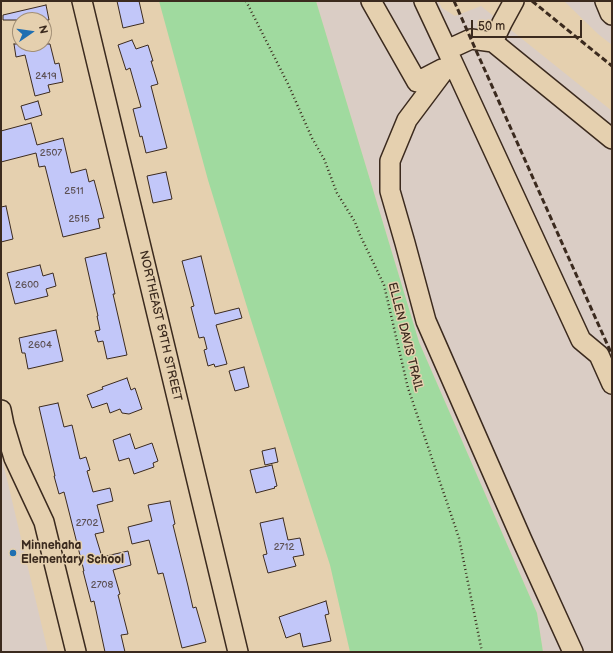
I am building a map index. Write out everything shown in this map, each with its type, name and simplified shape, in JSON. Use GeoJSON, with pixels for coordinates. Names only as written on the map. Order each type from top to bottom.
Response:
{"type":"FeatureCollection","features":[{"type":"Feature","properties":{"kind":"street","name":"NORTHEAST 59TH STREET"},"geometry":{"type":"LineString","coordinates":[[82,1],[238,652]]}},
{"type":"Feature","properties":{"kind":"street"},"geometry":{"type":"LineString","coordinates":[[371,1],[417,82],[471,39],[492,42],[612,139]]}},
{"type":"Feature","properties":{"kind":"street"},"geometry":{"type":"LineString","coordinates":[[424,1],[447,59],[581,340],[599,355],[612,384]]}},
{"type":"Feature","properties":{"kind":"street"},"geometry":{"type":"LineString","coordinates":[[492,42],[514,1]]}},
{"type":"Feature","properties":{"kind":"street"},"geometry":{"type":"LineString","coordinates":[[605,1],[610,14],[612,15]]}},
{"type":"Feature","properties":{"kind":"street"},"geometry":{"type":"LineString","coordinates":[[447,59],[407,120],[390,161],[390,191],[426,322],[573,652]]}},
{"type":"Feature","properties":{"kind":"street"},"geometry":{"type":"LineString","coordinates":[[1,410],[14,458],[44,522],[76,652]]}},
{"type":"Feature","properties":{"kind":"path","name":"ELLEN DAVIS TRAIL"},"geometry":{"type":"LineString","coordinates":[[246,1],[288,84],[312,138],[324,159],[337,193],[355,222],[384,284],[408,388],[458,538],[482,652]]}},
{"type":"Feature","properties":{"kind":"shaded area"},"geometry":{"type":"Polygon","coordinates":[[[316,1],[438,1],[442,8],[455,16],[481,6],[612,111],[612,652],[543,652],[537,613],[419,342],[316,1]]]}},
{"type":"Feature","properties":{"kind":"shaded area"},"geometry":{"type":"Polygon","coordinates":[[[564,1],[612,1],[612,45],[598,34],[564,1]]]}},
{"type":"Feature","properties":{"kind":"shaded area","name":"Minnehaha Elementary School"},"geometry":{"type":"Polygon","coordinates":[[[1,454],[48,652],[1,652],[1,454]]]}},
{"type":"Feature","properties":{"kind":"green space"},"geometry":{"type":"Polygon","coordinates":[[[159,1],[316,1],[419,342],[537,613],[543,652],[350,652],[330,565],[251,320],[208,180],[159,1]]]}},
{"type":"Feature","properties":{"kind":"building"},"geometry":{"type":"Polygon","coordinates":[[[117,1],[139,1],[144,23],[123,28],[117,1]]]}},
{"type":"Feature","properties":{"kind":"building"},"geometry":{"type":"Polygon","coordinates":[[[46,5],[47,12],[16,12],[46,5]]]}},
{"type":"Feature","properties":{"kind":"building"},"geometry":{"type":"Polygon","coordinates":[[[12,13],[12,20],[3,20],[3,15],[12,13]]]}},
{"type":"Feature","properties":{"kind":"building"},"geometry":{"type":"Polygon","coordinates":[[[132,40],[136,49],[148,45],[158,84],[151,86],[167,148],[146,153],[142,136],[140,137],[133,109],[141,107],[130,68],[126,70],[118,45],[132,40]]]}},
{"type":"Feature","properties":{"kind":"building"},"geometry":{"type":"Polygon","coordinates":[[[15,52],[52,52],[55,64],[59,63],[63,82],[48,85],[50,92],[35,96],[25,55],[16,57],[15,52]]]}},
{"type":"Feature","properties":{"kind":"building"},"geometry":{"type":"Polygon","coordinates":[[[38,101],[42,115],[25,120],[21,106],[38,101]]]}},
{"type":"Feature","properties":{"kind":"building"},"geometry":{"type":"Polygon","coordinates":[[[31,123],[37,145],[63,138],[71,173],[86,169],[89,182],[94,180],[104,218],[98,219],[100,228],[63,237],[45,166],[39,167],[36,153],[1,162],[1,131],[31,123]]]}},
{"type":"Feature","properties":{"kind":"building"},"geometry":{"type":"Polygon","coordinates":[[[166,172],[172,199],[153,203],[147,176],[166,172]]]}},
{"type":"Feature","properties":{"kind":"building"},"geometry":{"type":"Polygon","coordinates":[[[6,206],[13,239],[1,242],[1,207],[6,206]]]}},
{"type":"Feature","properties":{"kind":"building"},"geometry":{"type":"Polygon","coordinates":[[[106,253],[115,294],[113,294],[127,355],[107,359],[103,341],[98,342],[95,331],[100,330],[85,258],[106,253]]]}},
{"type":"Feature","properties":{"kind":"building"},"geometry":{"type":"Polygon","coordinates":[[[201,256],[215,314],[239,308],[242,318],[216,325],[227,364],[215,367],[214,364],[208,366],[204,350],[207,349],[204,337],[199,338],[191,307],[194,306],[182,261],[201,256]]]}},
{"type":"Feature","properties":{"kind":"building"},"geometry":{"type":"Polygon","coordinates":[[[40,265],[43,276],[53,273],[56,286],[46,289],[48,296],[15,304],[7,273],[40,265]]]}},
{"type":"Feature","properties":{"kind":"building"},"geometry":{"type":"Polygon","coordinates":[[[56,330],[63,361],[28,369],[25,353],[22,353],[19,338],[56,330]]]}},
{"type":"Feature","properties":{"kind":"building"},"geometry":{"type":"Polygon","coordinates":[[[244,367],[249,387],[235,391],[229,371],[244,367]]]}},
{"type":"Feature","properties":{"kind":"building"},"geometry":{"type":"Polygon","coordinates":[[[127,378],[131,390],[135,388],[142,409],[129,414],[122,413],[120,409],[110,413],[107,403],[92,408],[87,395],[103,389],[102,387],[127,378]]]}},
{"type":"Feature","properties":{"kind":"building"},"geometry":{"type":"Polygon","coordinates":[[[58,403],[64,427],[72,425],[80,459],[86,457],[90,470],[87,471],[93,492],[110,488],[113,501],[97,505],[104,532],[95,534],[102,557],[128,551],[131,565],[113,570],[120,594],[118,595],[128,634],[121,635],[125,652],[105,652],[94,601],[91,602],[64,492],[59,494],[54,476],[39,407],[58,403]]]}},
{"type":"Feature","properties":{"kind":"building"},"geometry":{"type":"Polygon","coordinates":[[[130,434],[135,449],[152,443],[158,461],[153,463],[154,467],[134,474],[129,458],[119,461],[113,440],[130,434]]]}},
{"type":"Feature","properties":{"kind":"building"},"geometry":{"type":"Polygon","coordinates":[[[275,448],[278,462],[265,465],[262,451],[275,448]]]}},
{"type":"Feature","properties":{"kind":"building"},"geometry":{"type":"Polygon","coordinates":[[[272,465],[277,486],[274,487],[275,488],[256,493],[250,470],[272,465]]]}},
{"type":"Feature","properties":{"kind":"building"},"geometry":{"type":"Polygon","coordinates":[[[170,501],[175,524],[173,525],[193,608],[196,607],[206,642],[182,648],[163,573],[158,574],[149,540],[132,544],[128,527],[152,521],[148,505],[170,501]]]}},
{"type":"Feature","properties":{"kind":"building"},"geometry":{"type":"Polygon","coordinates":[[[283,518],[288,540],[300,538],[304,555],[293,557],[296,566],[268,573],[263,555],[267,554],[260,523],[283,518]]]}},
{"type":"Feature","properties":{"kind":"building"},"geometry":{"type":"Polygon","coordinates":[[[326,601],[329,614],[325,615],[331,641],[303,647],[300,633],[286,638],[279,617],[326,601]]]}},
{"type":"Feature","properties":{"kind":"railway"},"geometry":{"type":"LineString","coordinates":[[454,1],[612,355]]}},
{"type":"Feature","properties":{"kind":"railway"},"geometry":{"type":"LineString","coordinates":[[532,1],[612,66]]}},
{"type":"Feature","properties":{"kind":"place","name":"Minnehaha Elementary School"},"geometry":{"type":"Point","coordinates":[13,553]}}]}
